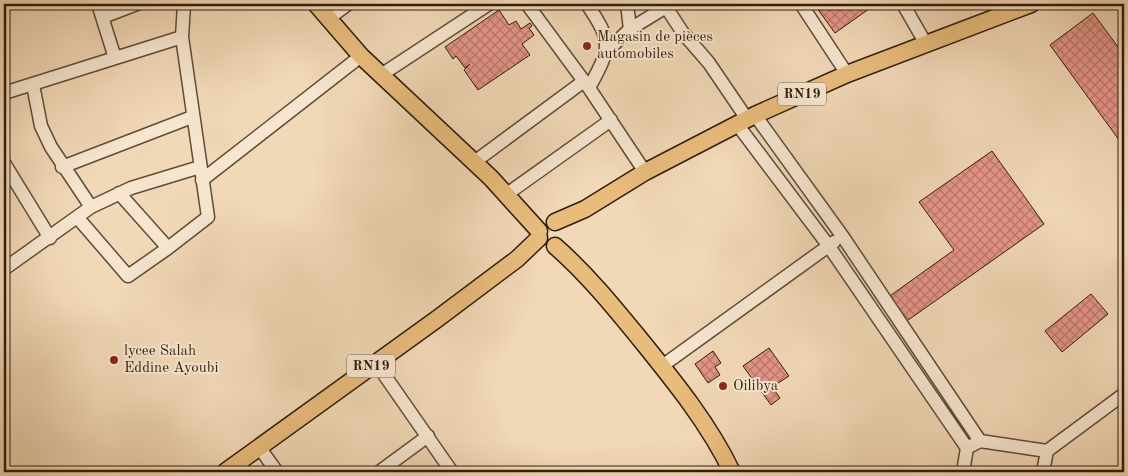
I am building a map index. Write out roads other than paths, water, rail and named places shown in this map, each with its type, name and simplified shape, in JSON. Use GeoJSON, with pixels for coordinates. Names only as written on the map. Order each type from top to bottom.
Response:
{"type":"FeatureCollection","features":[{"type":"Feature","properties":{"kind":"main road"},"geometry":{"type":"LineString","coordinates":[[316,4],[361,56],[550,235],[584,272],[662,366],[701,420],[729,466]]}},
{"type":"Feature","properties":{"kind":"main road","name":"RN19"},"geometry":{"type":"LineString","coordinates":[[225,472],[585,209],[645,172],[747,120],[848,74],[1031,4]]}},
{"type":"Feature","properties":{"kind":"street"},"geometry":{"type":"LineString","coordinates":[[98,4],[115,58]]}},
{"type":"Feature","properties":{"kind":"street"},"geometry":{"type":"LineString","coordinates":[[103,17],[137,4]]}},
{"type":"Feature","properties":{"kind":"street"},"geometry":{"type":"LineString","coordinates":[[77,217],[128,276],[208,217],[192,117],[182,37],[184,4]]}},
{"type":"Feature","properties":{"kind":"street"},"geometry":{"type":"LineString","coordinates":[[328,19],[348,4]]}},
{"type":"Feature","properties":{"kind":"street"},"geometry":{"type":"LineString","coordinates":[[381,75],[489,4]]}},
{"type":"Feature","properties":{"kind":"street"},"geometry":{"type":"LineString","coordinates":[[527,4],[587,85],[645,172]]}},
{"type":"Feature","properties":{"kind":"street"},"geometry":{"type":"LineString","coordinates":[[473,163],[587,85],[601,67],[606,52],[607,38],[587,4]]}},
{"type":"Feature","properties":{"kind":"street"},"geometry":{"type":"LineString","coordinates":[[627,4],[630,29]]}},
{"type":"Feature","properties":{"kind":"street"},"geometry":{"type":"LineString","coordinates":[[801,4],[848,74]]}},
{"type":"Feature","properties":{"kind":"street"},"geometry":{"type":"LineString","coordinates":[[903,4],[926,44]]}},
{"type":"Feature","properties":{"kind":"street"},"geometry":{"type":"LineString","coordinates":[[606,52],[630,29],[668,5],[683,33],[709,64],[828,245],[967,448],[963,472]]}},
{"type":"Feature","properties":{"kind":"street"},"geometry":{"type":"LineString","coordinates":[[4,93],[182,37]]}},
{"type":"Feature","properties":{"kind":"street"},"geometry":{"type":"LineString","coordinates":[[4,270],[91,207],[119,193],[201,174],[361,56]]}},
{"type":"Feature","properties":{"kind":"street"},"geometry":{"type":"LineString","coordinates":[[33,85],[41,126],[62,167],[91,207]]}},
{"type":"Feature","properties":{"kind":"street"},"geometry":{"type":"LineString","coordinates":[[62,167],[192,117]]}},
{"type":"Feature","properties":{"kind":"street"},"geometry":{"type":"LineString","coordinates":[[507,194],[611,120]]}},
{"type":"Feature","properties":{"kind":"street"},"geometry":{"type":"LineString","coordinates":[[747,120],[842,237],[980,441]]}},
{"type":"Feature","properties":{"kind":"street"},"geometry":{"type":"LineString","coordinates":[[4,163],[50,238]]}},
{"type":"Feature","properties":{"kind":"street"},"geometry":{"type":"LineString","coordinates":[[119,193],[168,248]]}},
{"type":"Feature","properties":{"kind":"street"},"geometry":{"type":"LineString","coordinates":[[662,366],[828,245],[842,237]]}},
{"type":"Feature","properties":{"kind":"street"},"geometry":{"type":"LineString","coordinates":[[376,362],[452,472]]}},
{"type":"Feature","properties":{"kind":"street"},"geometry":{"type":"LineString","coordinates":[[1043,472],[1047,451],[1124,394]]}},
{"type":"Feature","properties":{"kind":"street"},"geometry":{"type":"LineString","coordinates":[[378,472],[428,436]]}},
{"type":"Feature","properties":{"kind":"street"},"geometry":{"type":"LineString","coordinates":[[967,448],[980,441],[1047,451]]}},
{"type":"Feature","properties":{"kind":"street"},"geometry":{"type":"LineString","coordinates":[[259,448],[277,472]]}},
{"type":"Feature","properties":{"kind":"street"},"geometry":{"type":"LineString","coordinates":[[729,466],[741,472]]}},
{"type":"Feature","properties":{"kind":"place","name":"Magasin de pièces automobiles"},"geometry":{"type":"Point","coordinates":[587,46]}},
{"type":"Feature","properties":{"kind":"place","name":"lycee Salah Eddine Ayoubi"},"geometry":{"type":"Point","coordinates":[114,360]}},
{"type":"Feature","properties":{"kind":"place","name":"Oilibya"},"geometry":{"type":"Point","coordinates":[723,386]}}]}
